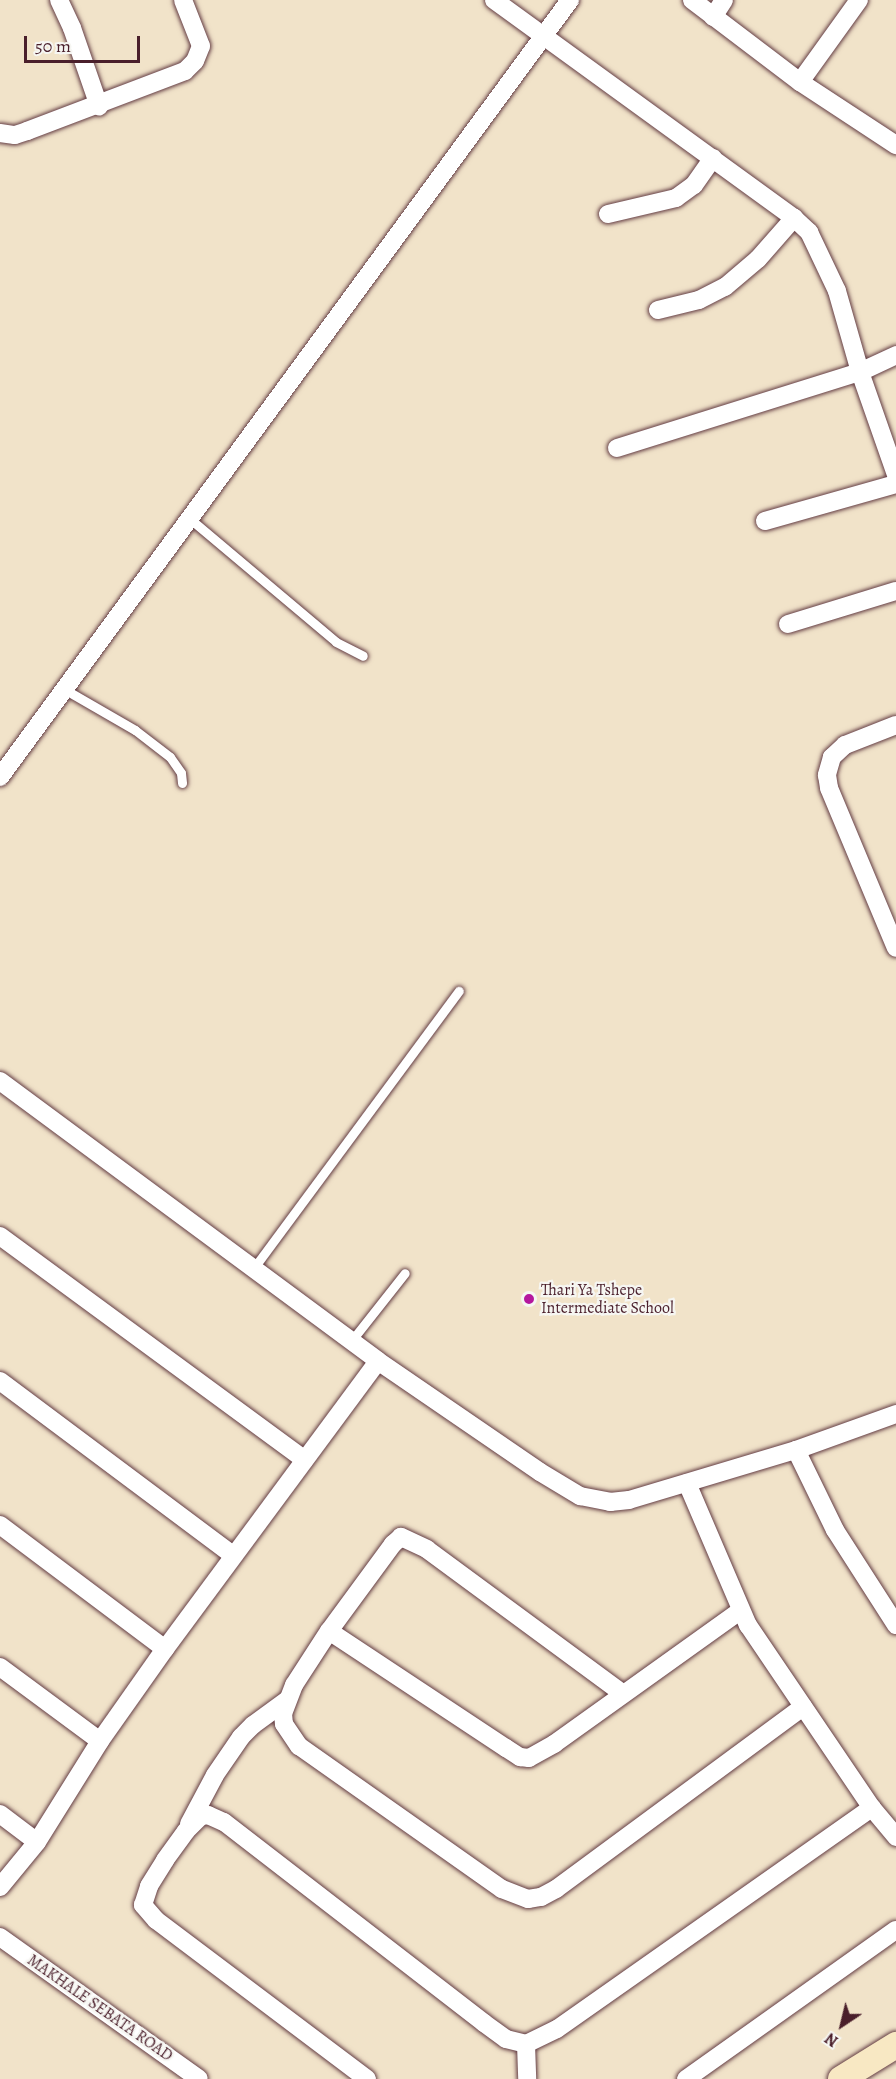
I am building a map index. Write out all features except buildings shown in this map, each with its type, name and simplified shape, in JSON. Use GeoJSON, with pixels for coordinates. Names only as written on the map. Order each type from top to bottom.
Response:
{"type":"FeatureCollection","features":[{"type":"Feature","properties":{"kind":"street"},"geometry":{"type":"LineString","coordinates":[[59,0],[72,28],[99,106]]}},
{"type":"Feature","properties":{"kind":"street"},"geometry":{"type":"LineString","coordinates":[[0,133],[15,135],[99,106],[192,66],[201,46],[183,0]]}},
{"type":"Feature","properties":{"kind":"street"},"geometry":{"type":"LineString","coordinates":[[494,0],[713,158],[794,218],[809,232],[827,266],[860,372],[896,475]]}},
{"type":"Feature","properties":{"kind":"street"},"geometry":{"type":"LineString","coordinates":[[0,777],[570,0]]}},
{"type":"Feature","properties":{"kind":"street"},"geometry":{"type":"LineString","coordinates":[[692,0],[800,82],[896,145]]}},
{"type":"Feature","properties":{"kind":"street"},"geometry":{"type":"LineString","coordinates":[[713,17],[724,0]]}},
{"type":"Feature","properties":{"kind":"street"},"geometry":{"type":"LineString","coordinates":[[800,82],[860,0]]}},
{"type":"Feature","properties":{"kind":"street"},"geometry":{"type":"LineString","coordinates":[[608,214],[676,198],[694,185],[713,158]]}},
{"type":"Feature","properties":{"kind":"street"},"geometry":{"type":"LineString","coordinates":[[658,310],[699,300],[725,287],[758,259],[794,218]]}},
{"type":"Feature","properties":{"kind":"street"},"geometry":{"type":"LineString","coordinates":[[617,448],[860,372],[896,355]]}},
{"type":"Feature","properties":{"kind":"street"},"geometry":{"type":"LineString","coordinates":[[765,520],[896,484]]}},
{"type":"Feature","properties":{"kind":"street"},"geometry":{"type":"LineString","coordinates":[[789,624],[896,591]]}},
{"type":"Feature","properties":{"kind":"street"},"geometry":{"type":"LineString","coordinates":[[896,725],[845,744],[832,756],[827,775],[829,788],[844,825],[888,905],[896,948]]}},
{"type":"Feature","properties":{"kind":"street"},"geometry":{"type":"LineString","coordinates":[[0,1081],[378,1361],[540,1472],[580,1496],[610,1502],[629,1500],[796,1450],[896,1414]]}},
{"type":"Feature","properties":{"kind":"street"},"geometry":{"type":"LineString","coordinates":[[0,1236],[305,1460]]}},
{"type":"Feature","properties":{"kind":"street"},"geometry":{"type":"LineString","coordinates":[[0,1887],[37,1842],[100,1741],[165,1649],[378,1361]]}},
{"type":"Feature","properties":{"kind":"street"},"geometry":{"type":"LineString","coordinates":[[0,1382],[233,1555]]}},
{"type":"Feature","properties":{"kind":"street"},"geometry":{"type":"LineString","coordinates":[[796,1450],[840,1538],[896,1625]]}},
{"type":"Feature","properties":{"kind":"street"},"geometry":{"type":"LineString","coordinates":[[687,1483],[740,1611],[872,1808],[896,1838]]}},
{"type":"Feature","properties":{"kind":"street"},"geometry":{"type":"LineString","coordinates":[[0,1526],[165,1649]]}},
{"type":"Feature","properties":{"kind":"street"},"geometry":{"type":"LineString","coordinates":[[622,1693],[427,1549],[401,1537],[393,1544],[329,1631],[287,1700],[283,1713],[284,1724],[299,1746],[502,1889],[528,1899],[541,1897],[556,1889],[803,1707]]}},
{"type":"Feature","properties":{"kind":"street"},"geometry":{"type":"LineString","coordinates":[[329,1631],[520,1756],[530,1758],[540,1754],[622,1693],[740,1611]]}},
{"type":"Feature","properties":{"kind":"street"},"geometry":{"type":"LineString","coordinates":[[0,1667],[100,1741]]}},
{"type":"Feature","properties":{"kind":"street"},"geometry":{"type":"LineString","coordinates":[[287,1700],[253,1725],[241,1737],[215,1775],[186,1831],[149,1886],[143,1905],[147,1911],[367,2079]]}},
{"type":"Feature","properties":{"kind":"street"},"geometry":{"type":"LineString","coordinates":[[186,1831],[201,1816],[208,1815],[225,1822],[484,2024],[506,2038],[526,2044],[557,2029],[872,1808]]}},
{"type":"Feature","properties":{"kind":"street"},"geometry":{"type":"LineString","coordinates":[[0,1814],[37,1842]]}},
{"type":"Feature","properties":{"kind":"street"},"geometry":{"type":"LineString","coordinates":[[686,2079],[896,1930]]}},
{"type":"Feature","properties":{"kind":"street","name":"MAKHALE SEBATA ROAD"},"geometry":{"type":"LineString","coordinates":[[0,1937],[199,2079]]}},
{"type":"Feature","properties":{"kind":"street"},"geometry":{"type":"LineString","coordinates":[[526,2044],[527,2079]]}},
{"type":"Feature","properties":{"kind":"street"},"geometry":{"type":"LineString","coordinates":[[841,2079],[896,2045]]}},
{"type":"Feature","properties":{"kind":"lane"},"geometry":{"type":"LineString","coordinates":[[189,518],[336,642],[363,656]]}},
{"type":"Feature","properties":{"kind":"lane"},"geometry":{"type":"LineString","coordinates":[[64,688],[135,730],[170,757],[181,773],[182,783]]}},
{"type":"Feature","properties":{"kind":"lane"},"geometry":{"type":"LineString","coordinates":[[253,1269],[459,990]]}},
{"type":"Feature","properties":{"kind":"lane"},"geometry":{"type":"LineString","coordinates":[[352,1340],[405,1274]]}},
{"type":"Feature","properties":{"kind":"place","name":"Thari Ya Tshepe Intermediate School"},"geometry":{"type":"Point","coordinates":[529,1299]}}]}
